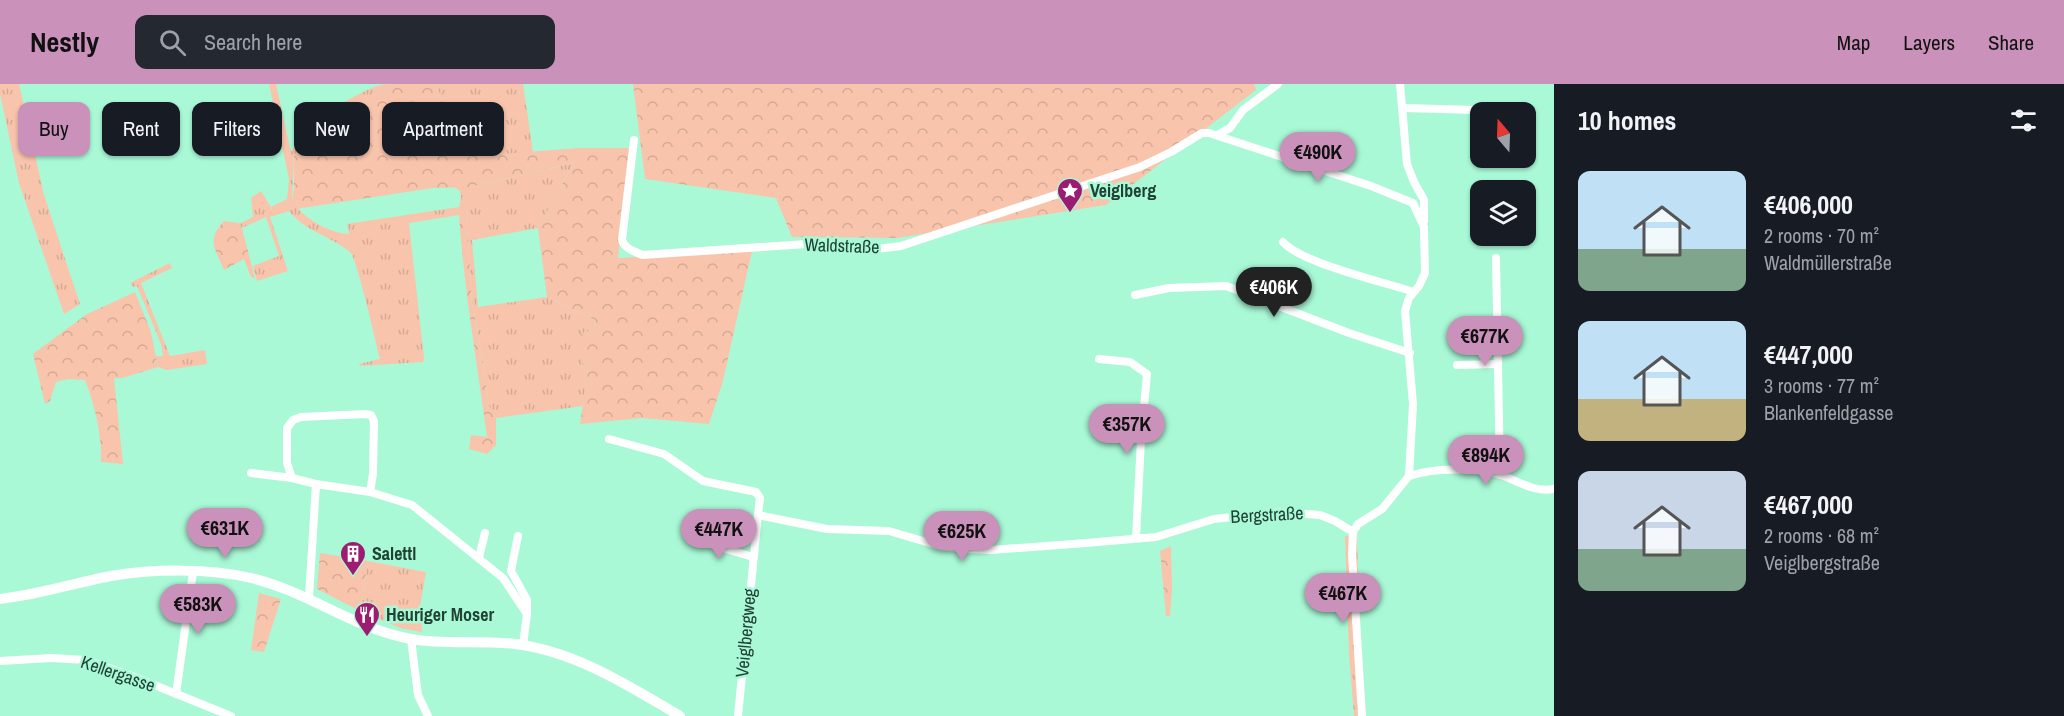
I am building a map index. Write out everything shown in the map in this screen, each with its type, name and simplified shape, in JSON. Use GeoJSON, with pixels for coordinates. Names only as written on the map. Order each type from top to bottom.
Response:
{"type":"FeatureCollection","features":[{"type":"Feature","properties":{"kind":"main road"},"geometry":{"type":"LineString","coordinates":[[0,599],[37,594],[122,575],[193,572],[223,573],[253,578],[309,598],[368,626],[411,639],[523,645],[557,654],[599,671],[680,716]]}},
{"type":"Feature","properties":{"kind":"street"},"geometry":{"type":"LineString","coordinates":[[1219,135],[1230,128],[1243,110],[1278,84]]}},
{"type":"Feature","properties":{"kind":"street"},"geometry":{"type":"LineString","coordinates":[[1362,716],[1352,554],[1353,532],[1358,524],[1382,509],[1408,476],[1413,415],[1406,311],[1409,298],[1425,273],[1424,200],[1407,164],[1400,84]]}},
{"type":"Feature","properties":{"kind":"street"},"geometry":{"type":"LineString","coordinates":[[1403,108],[1470,110]]}},
{"type":"Feature","properties":{"kind":"street","name":"Waldstraße"},"geometry":{"type":"LineString","coordinates":[[634,140],[622,240],[628,248],[642,255],[822,243],[868,250],[901,246],[1140,166],[1171,152],[1202,133],[1219,135]]}},
{"type":"Feature","properties":{"kind":"street"},"geometry":{"type":"LineString","coordinates":[[1219,135],[1409,201],[1416,208],[1424,227]]}},
{"type":"Feature","properties":{"kind":"street"},"geometry":{"type":"LineString","coordinates":[[1283,242],[1289,249],[1308,259],[1414,292]]}},
{"type":"Feature","properties":{"kind":"street"},"geometry":{"type":"LineString","coordinates":[[1496,258],[1500,475]]}},
{"type":"Feature","properties":{"kind":"street"},"geometry":{"type":"LineString","coordinates":[[1136,295],[1169,288],[1226,286],[1349,333],[1410,353]]}},
{"type":"Feature","properties":{"kind":"street"},"geometry":{"type":"LineString","coordinates":[[1099,359],[1130,362],[1147,374],[1140,440],[1136,538]]}},
{"type":"Feature","properties":{"kind":"street"},"geometry":{"type":"LineString","coordinates":[[1457,365],[1498,364]]}},
{"type":"Feature","properties":{"kind":"street"},"geometry":{"type":"LineString","coordinates":[[292,477],[287,463],[287,428],[293,420],[302,417],[367,414],[374,421],[373,474],[370,492]]}},
{"type":"Feature","properties":{"kind":"street"},"geometry":{"type":"LineString","coordinates":[[609,439],[664,454],[703,481],[756,492],[760,498],[758,515]]}},
{"type":"Feature","properties":{"kind":"street"},"geometry":{"type":"LineString","coordinates":[[1408,476],[1418,473],[1459,470],[1500,475],[1519,484],[1546,491],[1554,489]]}},
{"type":"Feature","properties":{"kind":"street"},"geometry":{"type":"LineString","coordinates":[[251,473],[292,477],[316,484],[370,492],[407,502],[479,557],[509,585],[527,614]]}},
{"type":"Feature","properties":{"kind":"street"},"geometry":{"type":"LineString","coordinates":[[309,598],[315,530],[316,484]]}},
{"type":"Feature","properties":{"kind":"street","name":"Bergstraße"},"geometry":{"type":"LineString","coordinates":[[758,515],[816,527],[889,531],[940,546],[967,549],[996,549],[1166,535],[1214,519],[1280,512],[1315,514],[1332,519],[1353,532]]}},
{"type":"Feature","properties":{"kind":"street","name":"Veiglbergweg"},"geometry":{"type":"LineString","coordinates":[[738,716],[758,515]]}},
{"type":"Feature","properties":{"kind":"street"},"geometry":{"type":"LineString","coordinates":[[479,557],[485,533]]}},
{"type":"Feature","properties":{"kind":"street"},"geometry":{"type":"LineString","coordinates":[[518,536],[511,571],[527,600],[523,645]]}},
{"type":"Feature","properties":{"kind":"street"},"geometry":{"type":"LineString","coordinates":[[692,539],[753,557]]}},
{"type":"Feature","properties":{"kind":"street"},"geometry":{"type":"LineString","coordinates":[[176,694],[193,572]]}},
{"type":"Feature","properties":{"kind":"street"},"geometry":{"type":"LineString","coordinates":[[411,639],[418,695],[428,716]]}},
{"type":"Feature","properties":{"kind":"street","name":"Kellergasse"},"geometry":{"type":"LineString","coordinates":[[0,661],[51,658],[86,660],[231,716]]}},
{"type":"Feature","properties":{"kind":"green space"},"geometry":{"type":"Polygon","coordinates":[[[0,84],[19,84],[23,102],[18,102],[18,156],[35,156],[44,195],[80,304],[64,314],[19,183],[0,94],[0,84]]]}},
{"type":"Feature","properties":{"kind":"green space"},"geometry":{"type":"Polygon","coordinates":[[[269,84],[276,84],[280,102],[273,102],[269,84]]]}},
{"type":"Feature","properties":{"kind":"green space"},"geometry":{"type":"Polygon","coordinates":[[[399,84],[363,102],[345,102],[380,85],[399,84]]]}},
{"type":"Feature","properties":{"kind":"green space"},"geometry":{"type":"Polygon","coordinates":[[[399,84],[436,84],[443,102],[382,102],[382,156],[504,156],[504,154],[578,148],[630,148],[618,258],[752,251],[723,381],[709,424],[642,418],[580,424],[588,370],[579,357],[577,341],[583,333],[594,329],[595,320],[547,297],[538,228],[574,163],[469,187],[433,188],[302,208],[292,201],[294,156],[370,156],[370,102],[363,102],[399,84]]]}},
{"type":"Feature","properties":{"kind":"green space"},"geometry":{"type":"Polygon","coordinates":[[[436,84],[523,84],[533,152],[504,154],[504,102],[443,102],[436,84]]]}},
{"type":"Feature","properties":{"kind":"green space"},"geometry":{"type":"Polygon","coordinates":[[[633,84],[1254,84],[1256,90],[1106,205],[897,238],[792,237],[776,198],[645,179],[633,84]]]}},
{"type":"Feature","properties":{"kind":"green space"},"geometry":{"type":"Polygon","coordinates":[[[282,111],[291,152],[294,148],[292,201],[302,208],[298,209],[309,218],[335,232],[349,234],[347,224],[459,207],[460,191],[453,186],[469,187],[574,163],[538,228],[472,240],[478,307],[547,297],[595,320],[594,329],[583,333],[579,357],[588,370],[583,406],[496,418],[489,406],[472,301],[466,210],[459,215],[409,223],[423,362],[360,366],[359,364],[380,359],[362,284],[350,252],[310,229],[289,211],[270,217],[288,271],[257,281],[253,266],[279,256],[266,217],[242,228],[239,224],[253,217],[251,198],[261,191],[271,207],[287,199],[289,179],[282,146],[282,111]]]}},
{"type":"Feature","properties":{"kind":"green space"},"geometry":{"type":"Polygon","coordinates":[[[462,156],[486,156],[463,158],[462,156]]]}},
{"type":"Feature","properties":{"kind":"green space"},"geometry":{"type":"Polygon","coordinates":[[[466,209],[472,301],[489,406],[496,418],[496,445],[487,454],[469,449],[471,435],[487,437],[461,243],[459,215],[466,209]]]}},
{"type":"Feature","properties":{"kind":"green space"},"geometry":{"type":"Polygon","coordinates":[[[224,221],[239,223],[242,228],[255,278],[251,277],[244,259],[224,270],[215,250],[214,239],[218,228],[224,221]]]}},
{"type":"Feature","properties":{"kind":"green space"},"geometry":{"type":"Polygon","coordinates":[[[170,263],[172,268],[141,283],[170,356],[205,350],[207,364],[167,370],[158,367],[156,356],[163,356],[161,344],[137,286],[133,287],[130,283],[170,263]]]}},
{"type":"Feature","properties":{"kind":"green space"},"geometry":{"type":"Polygon","coordinates":[[[135,292],[151,332],[158,367],[122,378],[114,378],[123,464],[101,462],[97,421],[85,380],[68,379],[56,382],[50,401],[45,404],[33,354],[87,314],[135,292]]]}},
{"type":"Feature","properties":{"kind":"green space"},"geometry":{"type":"Polygon","coordinates":[[[1345,536],[1357,537],[1366,716],[1354,716],[1349,654],[1345,536]]]}},
{"type":"Feature","properties":{"kind":"green space"},"geometry":{"type":"Polygon","coordinates":[[[1171,546],[1172,589],[1170,616],[1166,616],[1160,551],[1171,546]]]}},
{"type":"Feature","properties":{"kind":"green space"},"geometry":{"type":"Polygon","coordinates":[[[320,553],[368,561],[360,611],[317,589],[320,553]]]}},
{"type":"Feature","properties":{"kind":"green space"},"geometry":{"type":"Polygon","coordinates":[[[368,561],[426,572],[420,607],[422,632],[400,628],[360,611],[368,561]]]}},
{"type":"Feature","properties":{"kind":"green space"},"geometry":{"type":"Polygon","coordinates":[[[259,593],[281,599],[264,652],[251,650],[259,593]]]}},
{"type":"Feature","properties":{"kind":"place","name":"Veiglberg"},"geometry":{"type":"Point","coordinates":[1070,214]}},
{"type":"Feature","properties":{"kind":"place","name":"Salettl"},"geometry":{"type":"Point","coordinates":[353,577]}},
{"type":"Feature","properties":{"kind":"place","name":"Heuriger Moser"},"geometry":{"type":"Point","coordinates":[367,638]}}]}
